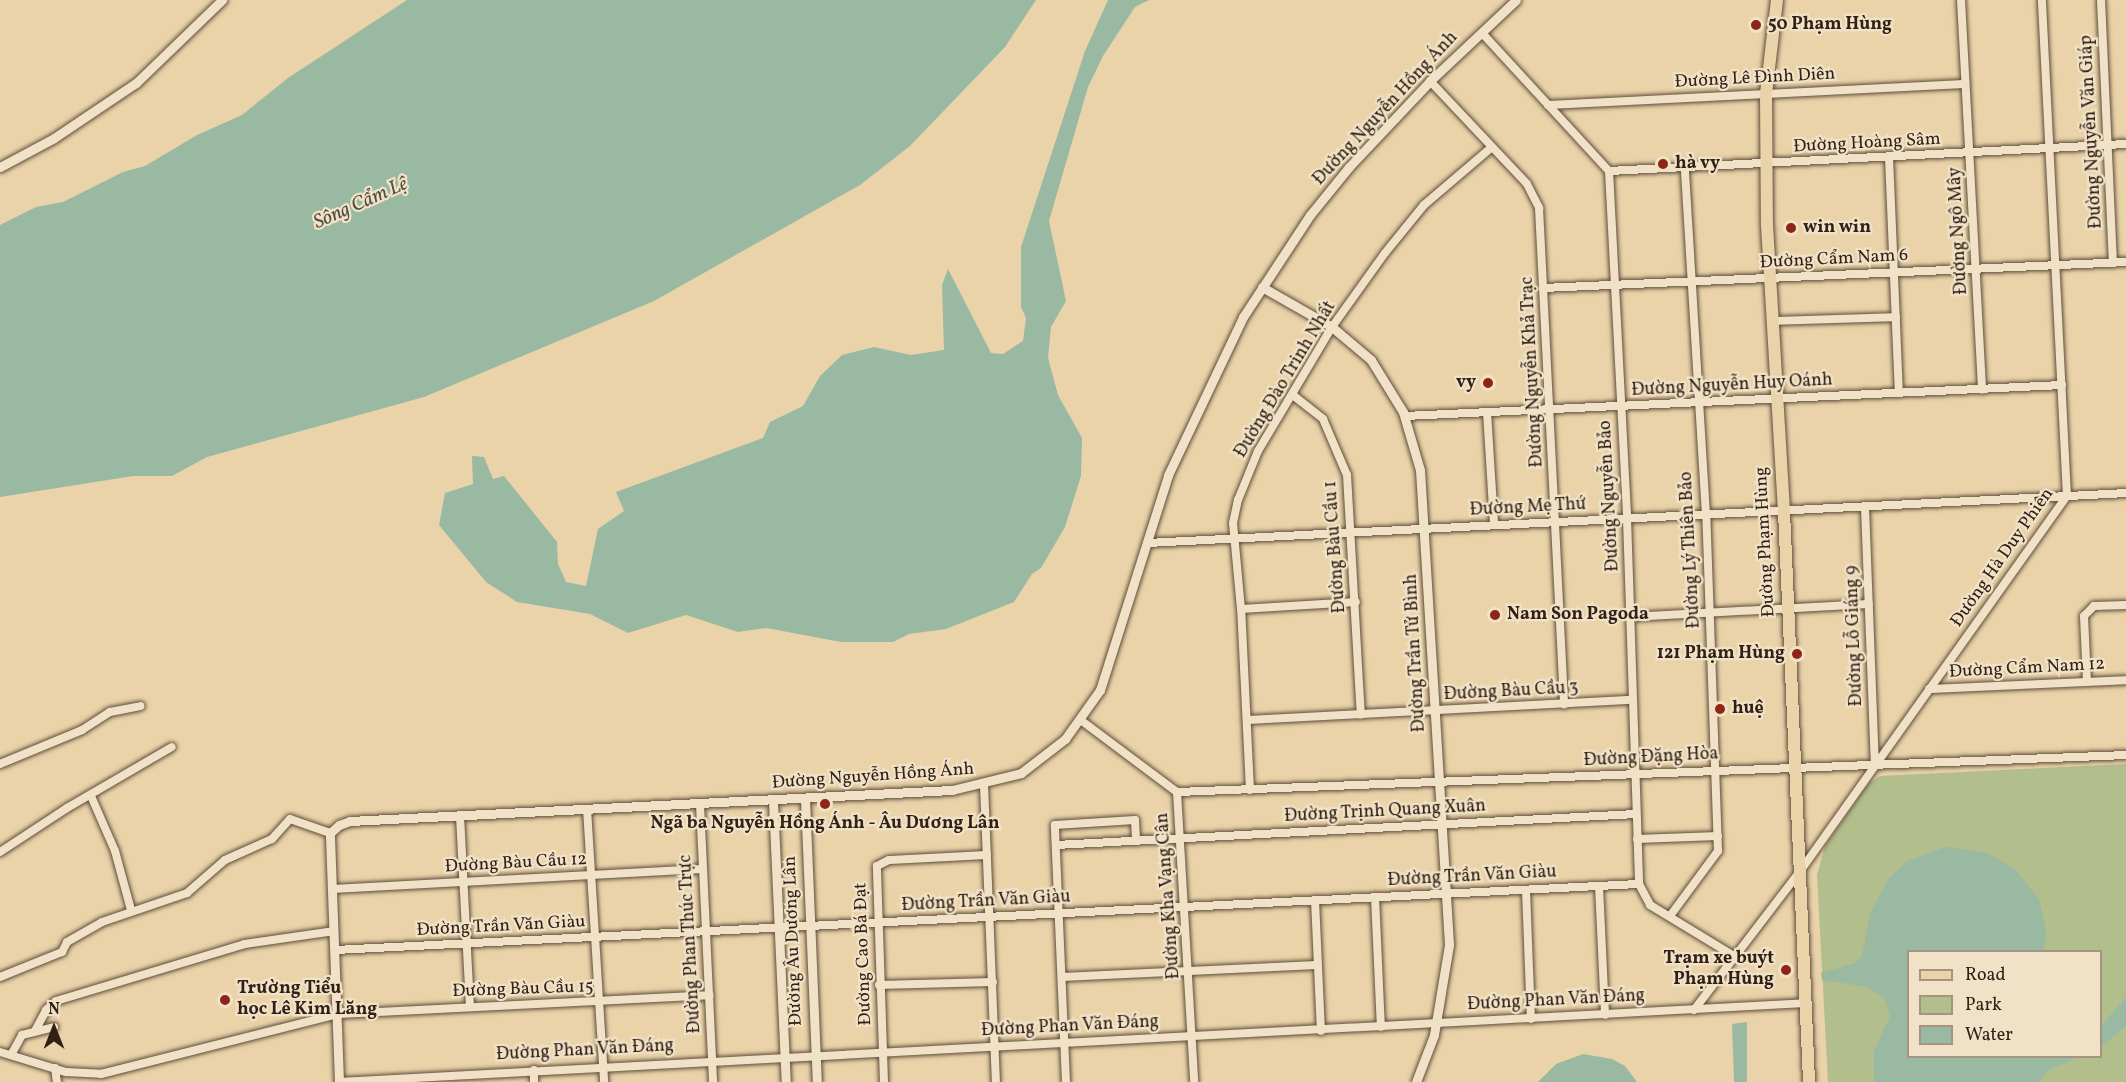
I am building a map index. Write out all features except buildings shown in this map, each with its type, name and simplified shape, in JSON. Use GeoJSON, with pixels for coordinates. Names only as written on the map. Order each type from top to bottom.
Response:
{"type":"FeatureCollection","features":[{"type":"Feature","properties":{"kind":"main road","name":"Đường Phạm Hùng"},"geometry":{"type":"LineString","coordinates":[[1777,0],[1766,94],[1766,165],[1776,399],[1784,511],[1794,766],[1801,870],[1809,1082]]}},
{"type":"Feature","properties":{"kind":"street"},"geometry":{"type":"LineString","coordinates":[[0,167],[63,133],[136,83],[222,0]]}},
{"type":"Feature","properties":{"kind":"street","name":"Đường Nguyễn Hồng Ánh"},"geometry":{"type":"LineString","coordinates":[[330,833],[350,821],[772,801],[984,785],[1021,773],[1041,760],[1082,721],[1100,690],[1185,434],[1238,327],[1262,287],[1310,215],[1349,167],[1430,81],[1516,0]]}},
{"type":"Feature","properties":{"kind":"street","name":"Đường Ngô Mây"},"geometry":{"type":"LineString","coordinates":[[1961,0],[1982,389]]}},
{"type":"Feature","properties":{"kind":"street","name":"Đường Hà Duy Phiên"},"geometry":{"type":"LineString","coordinates":[[1694,1010],[1801,870],[2067,496],[2042,0]]}},
{"type":"Feature","properties":{"kind":"street","name":"Đường Nguyễn Văn Giáp"},"geometry":{"type":"LineString","coordinates":[[2101,0],[2114,262]]}},
{"type":"Feature","properties":{"kind":"street"},"geometry":{"type":"LineString","coordinates":[[1482,33],[1609,171]]}},
{"type":"Feature","properties":{"kind":"street","name":"Đường Nguyễn Khả Trạc"},"geometry":{"type":"LineString","coordinates":[[1430,81],[1492,147],[1537,200],[1564,704]]}},
{"type":"Feature","properties":{"kind":"street","name":"Đường Lê Đình Diên"},"geometry":{"type":"LineString","coordinates":[[1548,105],[1964,84]]}},
{"type":"Feature","properties":{"kind":"street","name":"Đường Hoàng Sâm"},"geometry":{"type":"LineString","coordinates":[[1609,171],[1766,165],[2126,144]]}},
{"type":"Feature","properties":{"kind":"street","name":"Đường Đào Trinh Nhất"},"geometry":{"type":"LineString","coordinates":[[1250,790],[1241,609],[1234,538],[1238,500],[1258,451],[1294,396],[1332,327],[1424,205],[1492,147]]}},
{"type":"Feature","properties":{"kind":"street"},"geometry":{"type":"LineString","coordinates":[[1889,157],[1899,393]]}},
{"type":"Feature","properties":{"kind":"street","name":"Đường Lý Thiên Bảo"},"geometry":{"type":"LineString","coordinates":[[1670,916],[1718,851],[1706,515],[1685,168]]}},
{"type":"Feature","properties":{"kind":"street","name":"Đường Nguyễn Bảo"},"geometry":{"type":"LineString","coordinates":[[1609,171],[1627,518],[1639,884]]}},
{"type":"Feature","properties":{"kind":"street","name":"Đường Cẩm Nam 6"},"geometry":{"type":"LineString","coordinates":[[1543,288],[2126,262]]}},
{"type":"Feature","properties":{"kind":"street","name":"Đường Trần Tử Bình"},"geometry":{"type":"LineString","coordinates":[[1262,287],[1332,327],[1371,360],[1405,416],[1420,470],[1449,945],[1437,1025],[1416,1082]]}},
{"type":"Feature","properties":{"kind":"street"},"geometry":{"type":"LineString","coordinates":[[1772,321],[1896,317]]}},
{"type":"Feature","properties":{"kind":"street","name":"Đường Nguyễn Huy Oánh"},"geometry":{"type":"LineString","coordinates":[[1405,416],[2062,385]]}},
{"type":"Feature","properties":{"kind":"street","name":"Đường Bàu Cầu 1"},"geometry":{"type":"LineString","coordinates":[[1294,396],[1323,419],[1342,458],[1352,532],[1361,715]]}},
{"type":"Feature","properties":{"kind":"street"},"geometry":{"type":"LineString","coordinates":[[1487,412],[1494,524]]}},
{"type":"Feature","properties":{"kind":"street","name":"Đường Mẹ Thứ"},"geometry":{"type":"LineString","coordinates":[[1147,543],[2126,493]]}},
{"type":"Feature","properties":{"kind":"street","name":"Đường Lỗ Giáng 9"},"geometry":{"type":"LineString","coordinates":[[1865,507],[1875,763]]}},
{"type":"Feature","properties":{"kind":"street"},"geometry":{"type":"LineString","coordinates":[[1241,609],[1356,602]]}},
{"type":"Feature","properties":{"kind":"street"},"geometry":{"type":"LineString","coordinates":[[1630,617],[1869,604]]}},
{"type":"Feature","properties":{"kind":"street"},"geometry":{"type":"LineString","coordinates":[[2087,682],[2084,616],[2094,606],[2126,605]]}},
{"type":"Feature","properties":{"kind":"street","name":"Đường Cẩm Nam 12"},"geometry":{"type":"LineString","coordinates":[[1929,689],[2126,680]]}},
{"type":"Feature","properties":{"kind":"street","name":"Đường Bàu Cầu 3"},"geometry":{"type":"LineString","coordinates":[[1247,720],[1632,700]]}},
{"type":"Feature","properties":{"kind":"street"},"geometry":{"type":"LineString","coordinates":[[0,764],[82,730],[110,712],[140,706]]}},
{"type":"Feature","properties":{"kind":"street","name":"Đường Kha Vạng Cân"},"geometry":{"type":"LineString","coordinates":[[1082,721],[1177,792],[1194,1082]]}},
{"type":"Feature","properties":{"kind":"street"},"geometry":{"type":"LineString","coordinates":[[0,852],[172,747]]}},
{"type":"Feature","properties":{"kind":"street","name":"Đường Đặng Hòa"},"geometry":{"type":"LineString","coordinates":[[1177,792],[1439,783],[1715,769],[2126,755]]}},
{"type":"Feature","properties":{"kind":"street"},"geometry":{"type":"LineString","coordinates":[[984,785],[996,1082]]}},
{"type":"Feature","properties":{"kind":"street"},"geometry":{"type":"LineString","coordinates":[[91,796],[115,851],[131,910]]}},
{"type":"Feature","properties":{"kind":"street","name":"Đường Âu Dương Lân"},"geometry":{"type":"LineString","coordinates":[[805,799],[817,1082]]}},
{"type":"Feature","properties":{"kind":"street","name":"Đường Âu Dương Lân"},"geometry":{"type":"LineString","coordinates":[[772,801],[786,1082]]}},
{"type":"Feature","properties":{"kind":"street","name":"Đường Phan Thúc Trực"},"geometry":{"type":"LineString","coordinates":[[700,804],[713,1082]]}},
{"type":"Feature","properties":{"kind":"street"},"geometry":{"type":"LineString","coordinates":[[587,809],[604,1082]]}},
{"type":"Feature","properties":{"kind":"street","name":"Đường Trịnh Quang Xuân"},"geometry":{"type":"LineString","coordinates":[[1056,844],[1636,814]]}},
{"type":"Feature","properties":{"kind":"street"},"geometry":{"type":"LineString","coordinates":[[460,816],[470,1006]]}},
{"type":"Feature","properties":{"kind":"street"},"geometry":{"type":"LineString","coordinates":[[0,977],[62,952],[67,942],[81,932],[131,910],[188,893],[225,860],[272,839],[290,819],[330,833],[339,1082]]}},
{"type":"Feature","properties":{"kind":"street"},"geometry":{"type":"LineString","coordinates":[[1065,1082],[1055,825],[1135,820],[1136,840]]}},
{"type":"Feature","properties":{"kind":"street"},"geometry":{"type":"LineString","coordinates":[[1637,839],[1718,836]]}},
{"type":"Feature","properties":{"kind":"street","name":"Đường Cao Bá Đạt"},"geometry":{"type":"LineString","coordinates":[[884,1082],[876,872],[880,862],[987,855]]}},
{"type":"Feature","properties":{"kind":"street","name":"Đường Bàu Cầu 12"},"geometry":{"type":"LineString","coordinates":[[332,889],[702,869]]}},
{"type":"Feature","properties":{"kind":"street"},"geometry":{"type":"LineString","coordinates":[[1639,884],[1650,905],[1734,957]]}},
{"type":"Feature","properties":{"kind":"street","name":"Đường Trần Văn Giàu"},"geometry":{"type":"LineString","coordinates":[[335,950],[1639,884]]}},
{"type":"Feature","properties":{"kind":"street"},"geometry":{"type":"LineString","coordinates":[[1599,886],[1605,1015]]}},
{"type":"Feature","properties":{"kind":"street"},"geometry":{"type":"LineString","coordinates":[[1526,890],[1531,1019]]}},
{"type":"Feature","properties":{"kind":"street"},"geometry":{"type":"LineString","coordinates":[[1375,897],[1381,1028]]}},
{"type":"Feature","properties":{"kind":"street"},"geometry":{"type":"LineString","coordinates":[[1315,900],[1321,1030]]}},
{"type":"Feature","properties":{"kind":"street"},"geometry":{"type":"LineString","coordinates":[[35,1031],[46,1010],[56,1001],[245,944],[334,931]]}},
{"type":"Feature","properties":{"kind":"street"},"geometry":{"type":"LineString","coordinates":[[1062,977],[1317,965]]}},
{"type":"Feature","properties":{"kind":"street"},"geometry":{"type":"LineString","coordinates":[[879,985],[993,982]]}},
{"type":"Feature","properties":{"kind":"street","name":"Đường Bàu Cầu 15"},"geometry":{"type":"LineString","coordinates":[[0,1052],[55,1068],[101,1074],[338,1014],[710,995]]}},
{"type":"Feature","properties":{"kind":"street","name":"Đường Phan Văn Đáng"},"geometry":{"type":"LineString","coordinates":[[339,1082],[413,1080],[603,1066],[1437,1025],[1805,1003]]}},
{"type":"Feature","properties":{"kind":"street"},"geometry":{"type":"LineString","coordinates":[[11,1055],[16,1041],[35,1031],[54,1027]]}},
{"type":"Feature","properties":{"kind":"street"},"geometry":{"type":"LineString","coordinates":[[55,1068],[57,1082]]}},
{"type":"Feature","properties":{"kind":"street"},"geometry":{"type":"LineString","coordinates":[[534,1070],[534,1082]]}},
{"type":"Feature","properties":{"kind":"green space"},"geometry":{"type":"Polygon","coordinates":[[[2126,764],[2126,1082],[1828,1082],[1817,875],[1825,846],[1868,784],[1880,776],[2126,764]]]}},
{"type":"Feature","properties":{"kind":"water","name":"Sông Cẩm Lệ"},"geometry":{"type":"Polygon","coordinates":[[[407,0],[1036,0],[1005,47],[910,146],[860,185],[654,301],[424,397],[207,457],[172,476],[133,476],[0,497],[0,225],[36,207],[63,202],[123,172],[145,166],[197,135],[242,115],[288,78],[407,0]]]}},
{"type":"Feature","properties":{"kind":"water"},"geometry":{"type":"Polygon","coordinates":[[[1108,0],[1149,0],[1135,7],[1103,56],[1088,87],[1049,221],[1066,301],[1051,327],[1048,358],[1058,395],[1082,438],[1081,476],[1065,527],[1041,568],[1032,574],[1014,602],[946,629],[909,634],[893,642],[841,642],[766,628],[738,632],[686,615],[628,633],[590,614],[517,602],[486,582],[439,525],[445,493],[473,484],[472,456],[484,457],[493,479],[504,476],[557,542],[558,564],[566,582],[586,586],[598,529],[624,511],[616,492],[763,438],[770,422],[803,406],[820,376],[842,355],[874,347],[911,355],[944,350],[942,285],[948,269],[991,353],[1003,354],[1023,341],[1026,318],[1021,307],[1021,247],[1085,51],[1108,0]]]}},
{"type":"Feature","properties":{"kind":"water"},"geometry":{"type":"Polygon","coordinates":[[[1946,847],[1988,853],[2016,870],[2039,899],[2046,929],[2044,950],[1907,950],[1907,1058],[2076,1058],[2047,1071],[2040,1082],[1874,1082],[1874,1051],[1890,1016],[1885,999],[1868,987],[1822,980],[1821,973],[1855,963],[1862,956],[1871,911],[1889,878],[1907,861],[1946,847]]]}},
{"type":"Feature","properties":{"kind":"water"},"geometry":{"type":"Polygon","coordinates":[[[2126,997],[2126,1026],[2102,1046],[2102,1025],[2126,997]]]}},
{"type":"Feature","properties":{"kind":"water"},"geometry":{"type":"Polygon","coordinates":[[[1747,1022],[1747,1082],[1734,1082],[1732,1024],[1747,1022]]]}},
{"type":"Feature","properties":{"kind":"water"},"geometry":{"type":"Polygon","coordinates":[[[1583,1054],[1612,1059],[1625,1066],[1637,1082],[1538,1082],[1556,1064],[1583,1054]]]}},
{"type":"Feature","properties":{"kind":"place","name":"50 Phạm Hùng"},"geometry":{"type":"Point","coordinates":[1756,25]}},
{"type":"Feature","properties":{"kind":"place","name":"hà vy"},"geometry":{"type":"Point","coordinates":[1663,164]}},
{"type":"Feature","properties":{"kind":"place","name":"win win"},"geometry":{"type":"Point","coordinates":[1791,228]}},
{"type":"Feature","properties":{"kind":"place","name":"vy"},"geometry":{"type":"Point","coordinates":[1488,383]}},
{"type":"Feature","properties":{"kind":"place","name":"Nam Son Pagoda"},"geometry":{"type":"Point","coordinates":[1495,615]}},
{"type":"Feature","properties":{"kind":"place","name":"121 Phạm Hùng"},"geometry":{"type":"Point","coordinates":[1797,654]}},
{"type":"Feature","properties":{"kind":"place","name":"huệ"},"geometry":{"type":"Point","coordinates":[1720,709]}},
{"type":"Feature","properties":{"kind":"place","name":"Ngã ba Nguyễn Hồng Ánh - Âu Dương Lân"},"geometry":{"type":"Point","coordinates":[825,804]}},
{"type":"Feature","properties":{"kind":"place","name":"Trạm xe buýt Phạm Hùng"},"geometry":{"type":"Point","coordinates":[1786,970]}},
{"type":"Feature","properties":{"kind":"place","name":"Trường Tiểu học Lê Kim Lăng"},"geometry":{"type":"Point","coordinates":[225,1000]}}]}
